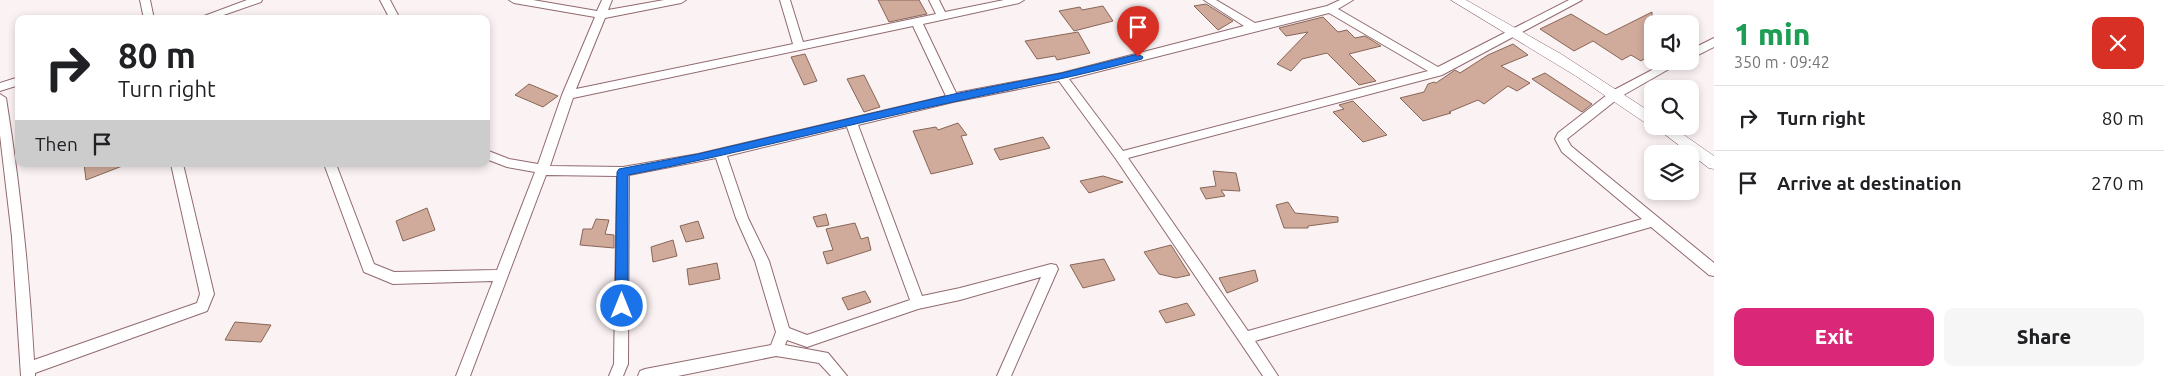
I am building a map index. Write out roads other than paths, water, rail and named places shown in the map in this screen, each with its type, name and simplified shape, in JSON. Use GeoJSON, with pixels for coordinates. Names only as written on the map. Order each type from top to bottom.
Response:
{"type":"FeatureCollection","features":[{"type":"Feature","properties":{"kind":"street"},"geometry":{"type":"LineString","coordinates":[[145,0],[148,15]]}},
{"type":"Feature","properties":{"kind":"street"},"geometry":{"type":"LineString","coordinates":[[213,15],[257,0]]}},
{"type":"Feature","properties":{"kind":"street"},"geometry":{"type":"LineString","coordinates":[[385,0],[394,15]]}},
{"type":"Feature","properties":{"kind":"street"},"geometry":{"type":"LineString","coordinates":[[514,0],[601,15],[681,0]]}},
{"type":"Feature","properties":{"kind":"street"},"geometry":{"type":"LineString","coordinates":[[464,376],[542,170],[568,94],[607,0]]}},
{"type":"Feature","properties":{"kind":"street"},"geometry":{"type":"LineString","coordinates":[[785,0],[799,46]]}},
{"type":"Feature","properties":{"kind":"street"},"geometry":{"type":"LineString","coordinates":[[934,0],[942,16]]}},
{"type":"Feature","properties":{"kind":"street"},"geometry":{"type":"LineString","coordinates":[[568,94],[1019,0]]}},
{"type":"Feature","properties":{"kind":"street"},"geometry":{"type":"LineString","coordinates":[[1209,0],[1253,27]]}},
{"type":"Feature","properties":{"kind":"street"},"geometry":{"type":"LineString","coordinates":[[490,156],[507,162],[542,170],[623,172],[720,152],[954,98],[1062,77],[1330,9],[1348,0]]}},
{"type":"Feature","properties":{"kind":"street"},"geometry":{"type":"LineString","coordinates":[[1457,0],[1616,94],[1644,114]]}},
{"type":"Feature","properties":{"kind":"street"},"geometry":{"type":"LineString","coordinates":[[1120,156],[1438,72],[1577,0]]}},
{"type":"Feature","properties":{"kind":"street"},"geometry":{"type":"LineString","coordinates":[[1330,9],[1438,72]]}},
{"type":"Feature","properties":{"kind":"street"},"geometry":{"type":"LineString","coordinates":[[916,22],[954,98]]}},
{"type":"Feature","properties":{"kind":"street"},"geometry":{"type":"LineString","coordinates":[[1699,50],[1714,42]]}},
{"type":"Feature","properties":{"kind":"street"},"geometry":{"type":"LineString","coordinates":[[1661,70],[1616,94],[1562,136],[1561,139],[1566,148],[1714,270]]}},
{"type":"Feature","properties":{"kind":"street"},"geometry":{"type":"LineString","coordinates":[[1062,77],[1120,156],[1271,376]]}},
{"type":"Feature","properties":{"kind":"street"},"geometry":{"type":"LineString","coordinates":[[0,87],[15,82]]}},
{"type":"Feature","properties":{"kind":"street"},"geometry":{"type":"LineString","coordinates":[[0,98],[10,167],[25,303],[28,373],[202,307],[207,294],[178,167]]}},
{"type":"Feature","properties":{"kind":"street"},"geometry":{"type":"LineString","coordinates":[[851,122],[918,303]]}},
{"type":"Feature","properties":{"kind":"street"},"geometry":{"type":"LineString","coordinates":[[1674,135],[1714,164]]}},
{"type":"Feature","properties":{"kind":"street"},"geometry":{"type":"LineString","coordinates":[[720,152],[742,218],[762,260],[783,332],[776,350]]}},
{"type":"Feature","properties":{"kind":"street"},"geometry":{"type":"LineString","coordinates":[[331,167],[369,268],[393,278],[502,275]]}},
{"type":"Feature","properties":{"kind":"street"},"geometry":{"type":"LineString","coordinates":[[616,376],[621,364],[623,172]]}},
{"type":"Feature","properties":{"kind":"street"},"geometry":{"type":"LineString","coordinates":[[1245,338],[1653,221]]}},
{"type":"Feature","properties":{"kind":"street"},"geometry":{"type":"LineString","coordinates":[[783,332],[807,340],[918,303],[960,294],[1051,269],[1004,376]]}},
{"type":"Feature","properties":{"kind":"street"},"geometry":{"type":"LineString","coordinates":[[645,376],[776,350],[823,357],[840,376]]}}]}
